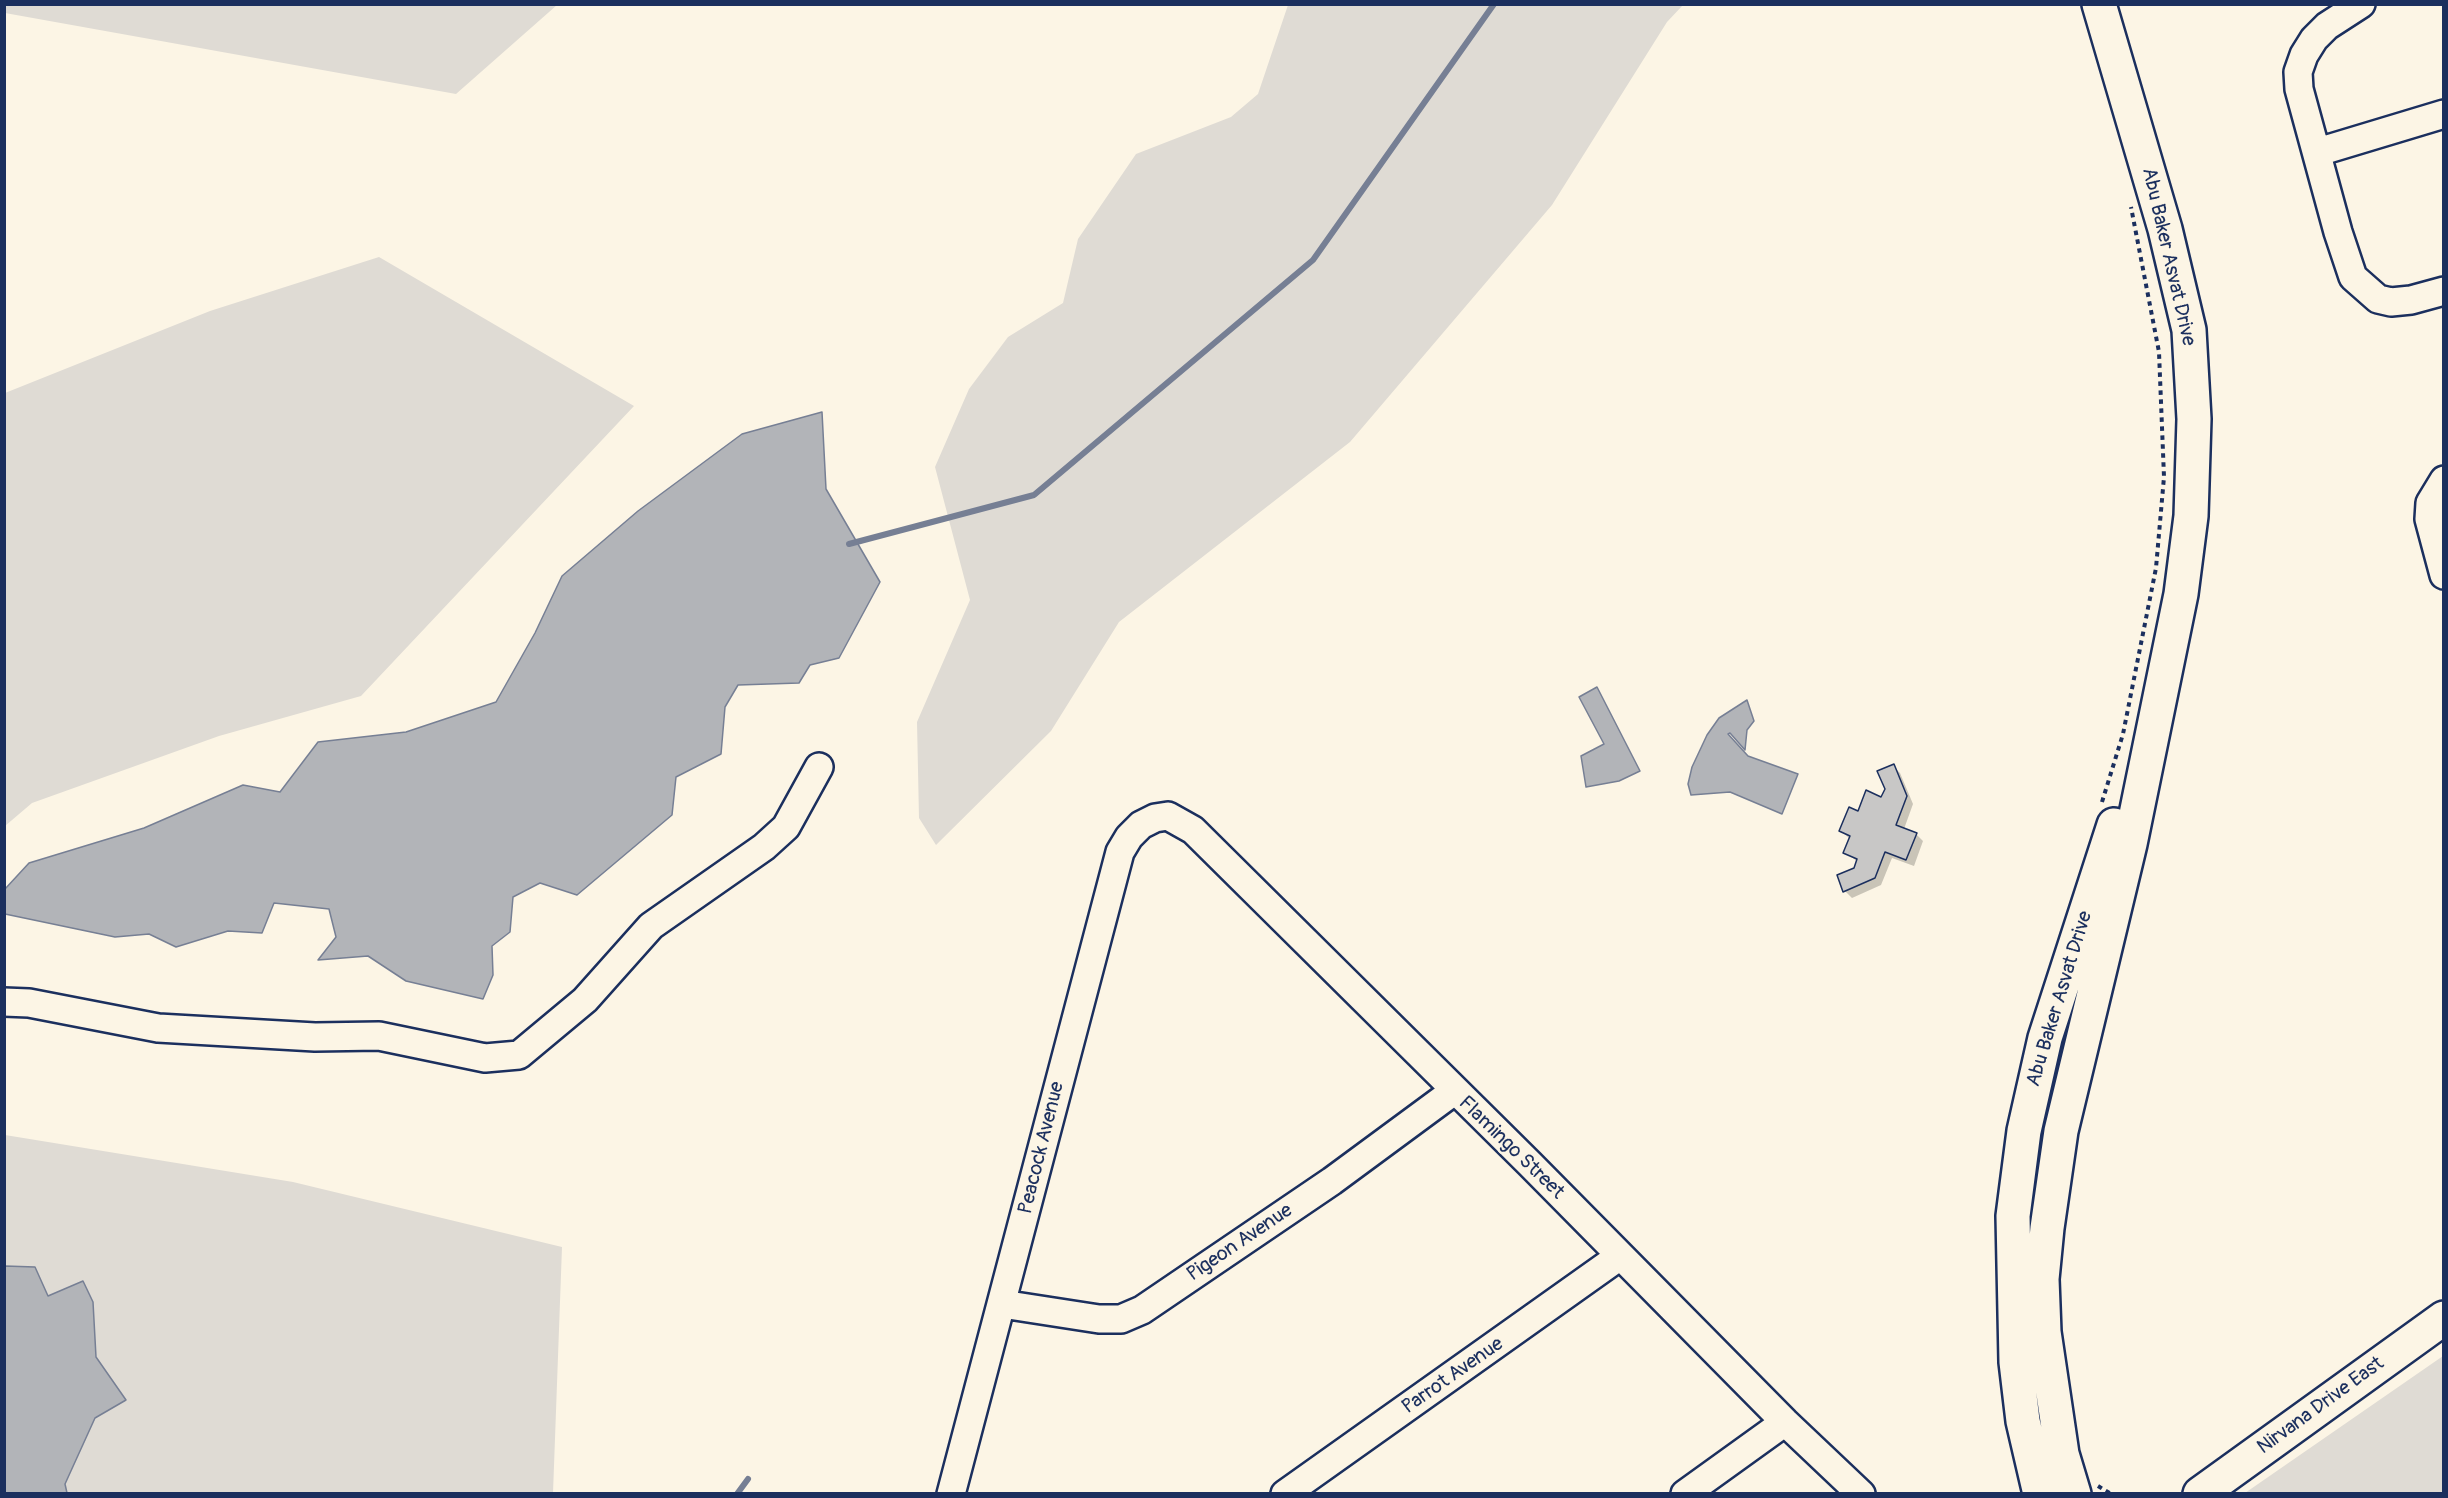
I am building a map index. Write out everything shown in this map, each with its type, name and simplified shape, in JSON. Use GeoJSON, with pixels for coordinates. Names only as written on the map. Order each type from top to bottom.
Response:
{"type":"FeatureCollection","features":[{"type":"Feature","properties":{"kind":"main road","name":"Abu Baker Asvat Drive"},"geometry":{"type":"LineString","coordinates":[[2074,1494],[2062,1455],[2046,1342],[2042,1279],[2052,1178],[2078,1055],[2130,844],[2170,658],[2191,516],[2194,419],[2189,330],[2165,229],[2099,4]]}},
{"type":"Feature","properties":{"kind":"main road","name":"Abu Baker Asvat Drive"},"geometry":{"type":"LineString","coordinates":[[2040,1494],[2023,1421],[2013,1335],[2013,1216],[2024,1131],[2045,1038],[2170,658]]}},
{"type":"Feature","properties":{"kind":"main road","name":"Nirvana Drive East"},"geometry":{"type":"LineString","coordinates":[[2199,1494],[2444,1318]]}},
{"type":"Feature","properties":{"kind":"main road"},"geometry":{"type":"LineString","coordinates":[[2062,1455],[2084,1486],[2095,1494]]}},
{"type":"Feature","properties":{"kind":"street"},"geometry":{"type":"LineString","coordinates":[[2361,4],[2327,26],[2314,39],[2304,55],[2298,72],[2299,89],[2338,232],[2353,277],[2378,299],[2391,302],[2444,291]]}},
{"type":"Feature","properties":{"kind":"street"},"geometry":{"type":"LineString","coordinates":[[2318,152],[2444,114]]}},
{"type":"Feature","properties":{"kind":"street"},"geometry":{"type":"LineString","coordinates":[[2440,484],[2430,503],[2429,519],[2444,575]]}},
{"type":"Feature","properties":{"kind":"street"},"geometry":{"type":"LineString","coordinates":[[4,1002],[29,1003],[158,1028],[315,1037],[379,1036],[485,1058],[519,1055],[585,1000],[651,926],[764,847],[786,827],[819,767]]}},
{"type":"Feature","properties":{"kind":"street","name":"Flamingo Street"},"geometry":{"type":"LineString","coordinates":[[1155,818],[1168,816],[1193,831],[1785,1422],[1861,1494]]}},
{"type":"Feature","properties":{"kind":"street","name":"Peacock Avenue"},"geometry":{"type":"LineString","coordinates":[[951,1494],[1120,852],[1129,837],[1141,825],[1155,818]]}},
{"type":"Feature","properties":{"kind":"street","name":"Pigeon Avenue"},"geometry":{"type":"LineString","coordinates":[[1002,1304],[1099,1319],[1121,1319],[1142,1310],[1332,1181],[1454,1091]]}},
{"type":"Feature","properties":{"kind":"street","name":"Parrot Avenue"},"geometry":{"type":"LineString","coordinates":[[1285,1494],[1620,1256]]}},
{"type":"Feature","properties":{"kind":"street"},"geometry":{"type":"LineString","coordinates":[[1685,1494],[1785,1422]]}},
{"type":"Feature","properties":{"kind":"path"},"geometry":{"type":"LineString","coordinates":[[2099,809],[2123,734],[2156,568],[2164,477],[2158,352],[2131,201]]}},
{"type":"Feature","properties":{"kind":"shaded area"},"geometry":{"type":"Polygon","coordinates":[[[4,5],[557,5],[456,94],[5,13],[4,5]]]}},
{"type":"Feature","properties":{"kind":"shaded area"},"geometry":{"type":"Polygon","coordinates":[[[1288,5],[1683,5],[1667,22],[1552,205],[1350,442],[1119,622],[1051,731],[936,845],[919,818],[917,722],[970,600],[935,467],[969,389],[1008,337],[1063,303],[1078,239],[1136,154],[1231,117],[1258,94],[1288,5]]]}},
{"type":"Feature","properties":{"kind":"shaded area"},"geometry":{"type":"Polygon","coordinates":[[[379,257],[634,406],[361,696],[219,736],[32,803],[5,826],[5,393],[210,311],[379,257]]]}},
{"type":"Feature","properties":{"kind":"shaded area"},"geometry":{"type":"Polygon","coordinates":[[[822,412],[826,489],[880,582],[839,658],[810,665],[799,683],[738,685],[725,707],[721,754],[676,777],[672,815],[577,895],[540,883],[513,897],[510,932],[492,946],[493,975],[483,999],[406,981],[368,956],[318,960],[336,937],[329,909],[274,903],[262,933],[228,931],[176,947],[149,934],[115,937],[5,914],[5,889],[29,863],[144,828],[243,785],[280,792],[318,742],[406,732],[496,702],[535,633],[562,576],[638,511],[742,434],[822,412]]]}},
{"type":"Feature","properties":{"kind":"shaded area"},"geometry":{"type":"Polygon","coordinates":[[[1597,687],[1640,771],[1619,781],[1586,787],[1581,756],[1604,744],[1579,697],[1597,687]]]}},
{"type":"Feature","properties":{"kind":"shaded area"},"geometry":{"type":"Polygon","coordinates":[[[1747,700],[1754,721],[1747,730],[1745,750],[1730,733],[1728,734],[1748,756],[1798,774],[1782,814],[1730,792],[1691,795],[1688,784],[1692,767],[1707,735],[1719,718],[1747,700]]]}},
{"type":"Feature","properties":{"kind":"shaded area"},"geometry":{"type":"Polygon","coordinates":[[[5,1135],[293,1182],[562,1247],[553,1493],[67,1493],[65,1484],[95,1418],[126,1400],[96,1357],[93,1302],[83,1281],[48,1296],[35,1267],[5,1266],[5,1135]]]}},
{"type":"Feature","properties":{"kind":"shaded area"},"geometry":{"type":"Polygon","coordinates":[[[5,1266],[35,1267],[48,1296],[83,1281],[93,1302],[96,1357],[126,1400],[95,1418],[65,1484],[67,1493],[5,1493],[5,1266]]]}},
{"type":"Feature","properties":{"kind":"shaded area"},"geometry":{"type":"Polygon","coordinates":[[[2443,1356],[2443,1493],[2245,1493],[2443,1356]]]}},
{"type":"Feature","properties":{"kind":"building"},"geometry":{"type":"Polygon","coordinates":[[[1894,764],[1907,796],[1896,825],[1917,833],[1906,860],[1885,852],[1875,878],[1843,892],[1837,875],[1854,868],[1857,859],[1843,853],[1850,836],[1839,831],[1849,807],[1858,811],[1866,790],[1881,797],[1885,789],[1877,771],[1894,764]]]}},
{"type":"Feature","properties":{"kind":"waterway"},"geometry":{"type":"LineString","coordinates":[[849,544],[1034,495],[1313,260],[1494,4]]}},
{"type":"Feature","properties":{"kind":"waterway"},"geometry":{"type":"LineString","coordinates":[[737,1494],[748,1479]]}}]}
